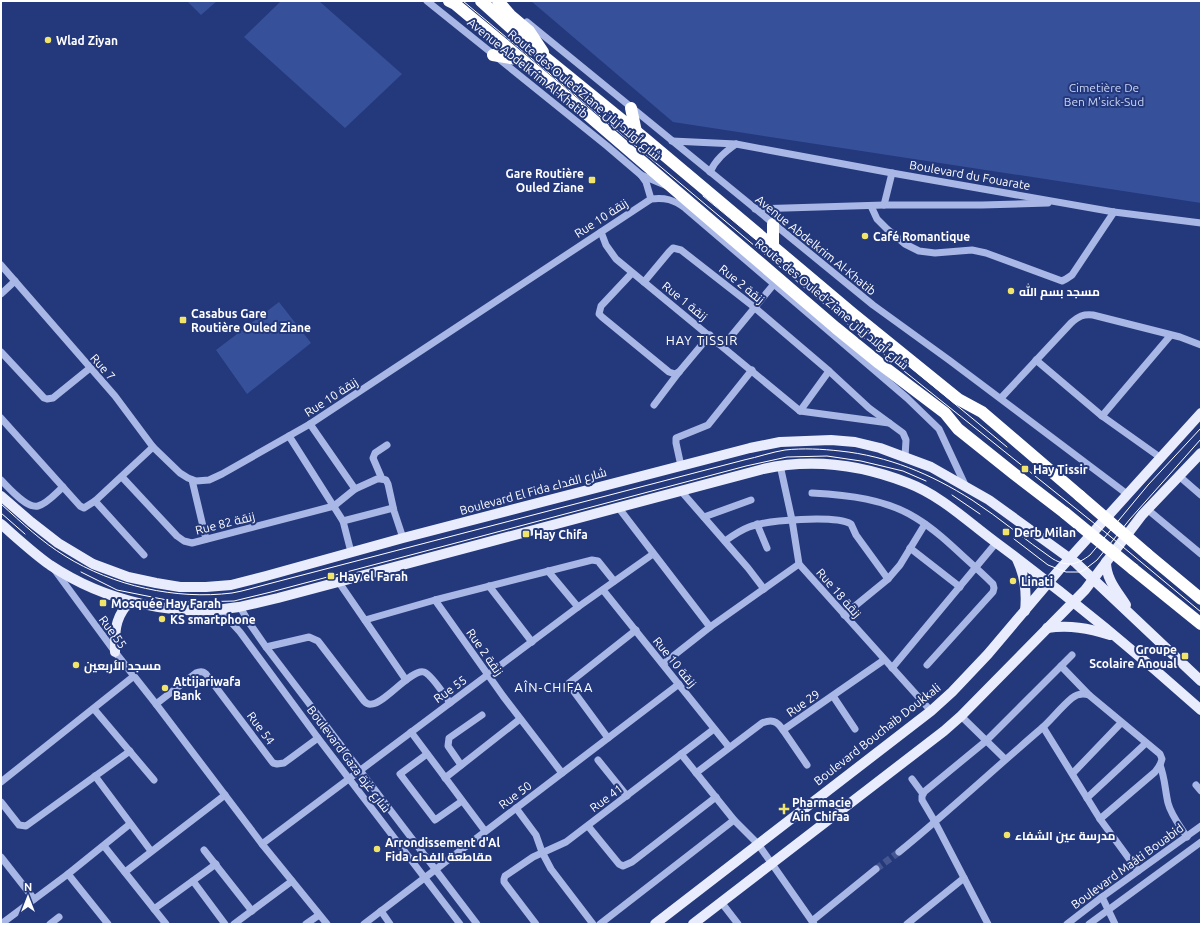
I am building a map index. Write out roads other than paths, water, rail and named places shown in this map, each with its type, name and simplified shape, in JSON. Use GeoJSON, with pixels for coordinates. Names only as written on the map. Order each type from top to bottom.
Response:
{"type":"FeatureCollection","features":[{"type":"Feature","properties":{"kind":"highway","name":"Route des Ouled Ziane شارع أولاد زيان"},"geometry":{"type":"LineString","coordinates":[[449,1],[455,4],[676,189],[836,328],[945,413],[958,429],[1065,513],[1201,624]]}},
{"type":"Feature","properties":{"kind":"highway","name":"Route des Ouled Ziane شارع أولاد زيان"},"geometry":{"type":"LineString","coordinates":[[481,1],[550,63],[636,132],[958,399],[982,412],[1201,599]]}},
{"type":"Feature","properties":{"kind":"highway"},"geometry":{"type":"LineString","coordinates":[[498,1],[510,15],[529,31],[550,63]]}},
{"type":"Feature","properties":{"kind":"highway"},"geometry":{"type":"LineString","coordinates":[[494,55],[522,60]]}},
{"type":"Feature","properties":{"kind":"highway"},"geometry":{"type":"LineString","coordinates":[[631,108],[636,132]]}},
{"type":"Feature","properties":{"kind":"highway"},"geometry":{"type":"LineString","coordinates":[[773,224],[773,247]]}},
{"type":"Feature","properties":{"kind":"main road","name":"Boulevard Bouchaib Doukkali"},"geometry":{"type":"LineString","coordinates":[[655,924],[931,711],[952,692],[988,654],[1070,558],[1201,412]]}},
{"type":"Feature","properties":{"kind":"main road","name":"Boulevard El Fida شارع الفداء"},"geometry":{"type":"LineString","coordinates":[[1,496],[58,543],[93,564],[128,577],[180,587],[230,585],[403,538],[750,448],[780,442],[805,440],[855,442],[880,448],[931,467],[989,500],[1070,558],[1094,579],[1139,624]]}},
{"type":"Feature","properties":{"kind":"main road"},"geometry":{"type":"LineString","coordinates":[[693,924],[944,731],[961,716],[1074,602],[1094,579],[1133,525],[1201,453]]}},
{"type":"Feature","properties":{"kind":"main road"},"geometry":{"type":"LineString","coordinates":[[3,529],[51,565],[85,585],[139,603],[181,610],[219,609],[240,607],[278,598],[780,465],[812,463],[844,466],[910,483],[960,514],[1074,602],[1201,710]]}},
{"type":"Feature","properties":{"kind":"main road"},"geometry":{"type":"LineString","coordinates":[[1016,557],[1022,571],[1025,585],[1025,611]]}},
{"type":"Feature","properties":{"kind":"main road"},"geometry":{"type":"LineString","coordinates":[[1106,562],[1110,581],[1139,624],[1201,681]]}},
{"type":"Feature","properties":{"kind":"main road"},"geometry":{"type":"LineString","coordinates":[[115,652],[117,620],[126,606],[139,603]]}},
{"type":"Feature","properties":{"kind":"main road"},"geometry":{"type":"LineString","coordinates":[[1047,628],[1060,626],[1082,628],[1117,638]]}},
{"type":"Feature","properties":{"kind":"street","name":"Avenue Abdelkrim Al-Khatib"},"geometry":{"type":"LineString","coordinates":[[427,1],[641,175],[676,189]]}},
{"type":"Feature","properties":{"kind":"street","name":"Avenue Abdelkrim Al-Khatib"},"geometry":{"type":"LineString","coordinates":[[502,1],[873,305],[1001,398],[1127,494]]}},
{"type":"Feature","properties":{"kind":"street","name":"Boulevard du Fouarate"},"geometry":{"type":"LineString","coordinates":[[672,141],[736,144],[1114,212],[1201,223]]}},
{"type":"Feature","properties":{"kind":"street"},"geometry":{"type":"LineString","coordinates":[[710,172],[724,153],[736,144]]}},
{"type":"Feature","properties":{"kind":"street"},"geometry":{"type":"LineString","coordinates":[[884,205],[892,173]]}},
{"type":"Feature","properties":{"kind":"street"},"geometry":{"type":"LineString","coordinates":[[641,175],[646,182],[651,199],[662,198],[673,200],[685,208],[902,393],[939,429],[966,487]]}},
{"type":"Feature","properties":{"kind":"street","name":"Rue 10 زنقة"},"geometry":{"type":"LineString","coordinates":[[192,480],[209,480],[222,474],[310,424],[651,199]]}},
{"type":"Feature","properties":{"kind":"street"},"geometry":{"type":"LineString","coordinates":[[755,209],[1064,202]]}},
{"type":"Feature","properties":{"kind":"street"},"geometry":{"type":"LineString","coordinates":[[871,206],[877,219],[887,229],[905,244],[919,251],[935,253],[972,250],[986,253],[1062,281],[1072,275],[1114,212]]}},
{"type":"Feature","properties":{"kind":"street","name":"Rue 1 زنقة"},"geometry":{"type":"LineString","coordinates":[[601,232],[611,253],[632,272],[800,411]]}},
{"type":"Feature","properties":{"kind":"street","name":"Rue 2 زنقة"},"geometry":{"type":"LineString","coordinates":[[644,282],[673,248],[677,248],[689,255],[829,371],[869,408],[903,433],[906,436],[905,457]]}},
{"type":"Feature","properties":{"kind":"street","name":"Rue 7"},"geometry":{"type":"LineString","coordinates":[[1,265],[115,396],[153,447],[180,474],[192,480]]}},
{"type":"Feature","properties":{"kind":"street"},"geometry":{"type":"LineString","coordinates":[[632,272],[601,306],[599,314],[669,372],[675,374],[678,372]]}},
{"type":"Feature","properties":{"kind":"street"},"geometry":{"type":"LineString","coordinates":[[1,294],[15,281]]}},
{"type":"Feature","properties":{"kind":"street"},"geometry":{"type":"LineString","coordinates":[[723,346],[774,284]]}},
{"type":"Feature","properties":{"kind":"street"},"geometry":{"type":"LineString","coordinates":[[1001,398],[1078,317],[1085,314],[1196,342],[1201,345]]}},
{"type":"Feature","properties":{"kind":"street"},"geometry":{"type":"LineString","coordinates":[[654,405],[678,372],[710,335]]}},
{"type":"Feature","properties":{"kind":"street"},"geometry":{"type":"LineString","coordinates":[[1102,416],[1170,336]]}},
{"type":"Feature","properties":{"kind":"street"},"geometry":{"type":"LineString","coordinates":[[1,352],[47,400],[53,398],[90,368]]}},
{"type":"Feature","properties":{"kind":"street"},"geometry":{"type":"LineString","coordinates":[[1036,360],[1102,416],[1161,458]]}},
{"type":"Feature","properties":{"kind":"street"},"geometry":{"type":"LineString","coordinates":[[681,466],[676,438],[708,425],[752,370]]}},
{"type":"Feature","properties":{"kind":"street"},"geometry":{"type":"LineString","coordinates":[[829,371],[800,411],[890,423]]}},
{"type":"Feature","properties":{"kind":"street"},"geometry":{"type":"LineString","coordinates":[[1,418],[81,507],[84,508],[122,477],[153,447]]}},
{"type":"Feature","properties":{"kind":"street"},"geometry":{"type":"LineString","coordinates":[[310,424],[355,489]]}},
{"type":"Feature","properties":{"kind":"street"},"geometry":{"type":"LineString","coordinates":[[289,436],[344,522],[351,552]]}},
{"type":"Feature","properties":{"kind":"street"},"geometry":{"type":"LineString","coordinates":[[382,479],[373,456],[387,445]]}},
{"type":"Feature","properties":{"kind":"street","name":"Rue 18 زنقة"},"geometry":{"type":"LineString","coordinates":[[780,465],[792,520],[799,564],[931,711]]}},
{"type":"Feature","properties":{"kind":"street"},"geometry":{"type":"LineString","coordinates":[[1179,476],[1201,495]]}},
{"type":"Feature","properties":{"kind":"street","name":"Rue 82 زنقة"},"geometry":{"type":"LineString","coordinates":[[122,477],[177,536],[184,541],[192,543],[334,506]]}},
{"type":"Feature","properties":{"kind":"street"},"geometry":{"type":"LineString","coordinates":[[334,506],[355,489],[377,479],[386,480],[403,538]]}},
{"type":"Feature","properties":{"kind":"street"},"geometry":{"type":"LineString","coordinates":[[1,480],[26,503],[34,506],[44,503],[63,487]]}},
{"type":"Feature","properties":{"kind":"street"},"geometry":{"type":"LineString","coordinates":[[192,480],[206,540]]}},
{"type":"Feature","properties":{"kind":"street"},"geometry":{"type":"LineString","coordinates":[[681,491],[725,541],[764,589]]}},
{"type":"Feature","properties":{"kind":"street"},"geometry":{"type":"LineString","coordinates":[[812,493],[834,494],[873,500],[904,511],[945,539],[993,584],[993,591],[927,665]]}},
{"type":"Feature","properties":{"kind":"street"},"geometry":{"type":"LineString","coordinates":[[95,500],[144,555]]}},
{"type":"Feature","properties":{"kind":"street"},"geometry":{"type":"LineString","coordinates":[[704,517],[751,500]]}},
{"type":"Feature","properties":{"kind":"street"},"geometry":{"type":"LineString","coordinates":[[618,507],[710,627]]}},
{"type":"Feature","properties":{"kind":"street"},"geometry":{"type":"LineString","coordinates":[[1147,509],[1201,554]]}},
{"type":"Feature","properties":{"kind":"street"},"geometry":{"type":"LineString","coordinates":[[344,522],[394,510]]}},
{"type":"Feature","properties":{"kind":"street"},"geometry":{"type":"LineString","coordinates":[[725,541],[748,527],[758,524],[792,520],[844,521],[851,524],[856,535],[888,579]]}},
{"type":"Feature","properties":{"kind":"street"},"geometry":{"type":"LineString","coordinates":[[758,524],[767,548]]}},
{"type":"Feature","properties":{"kind":"street"},"geometry":{"type":"LineString","coordinates":[[844,615],[888,579],[900,565],[925,524]]}},
{"type":"Feature","properties":{"kind":"street"},"geometry":{"type":"LineString","coordinates":[[892,668],[996,543]]}},
{"type":"Feature","properties":{"kind":"street"},"geometry":{"type":"LineString","coordinates":[[910,548],[960,587]]}},
{"type":"Feature","properties":{"kind":"street","name":"Rue 55"},"geometry":{"type":"LineString","coordinates":[[262,844],[578,607],[653,554]]}},
{"type":"Feature","properties":{"kind":"street"},"geometry":{"type":"LineString","coordinates":[[365,620],[548,570],[595,560],[601,563],[614,581]]}},
{"type":"Feature","properties":{"kind":"street"},"geometry":{"type":"LineString","coordinates":[[663,664],[710,627],[799,564]]}},
{"type":"Feature","properties":{"kind":"street","name":"Rue 55"},"geometry":{"type":"LineString","coordinates":[[51,565],[115,652],[262,844],[327,924]]}},
{"type":"Feature","properties":{"kind":"street"},"geometry":{"type":"LineString","coordinates":[[548,570],[578,607]]}},
{"type":"Feature","properties":{"kind":"street"},"geometry":{"type":"LineString","coordinates":[[338,581],[406,680]]}},
{"type":"Feature","properties":{"kind":"street"},"geometry":{"type":"LineString","coordinates":[[489,586],[532,642]]}},
{"type":"Feature","properties":{"kind":"street","name":"Rue 10 زنقة"},"geometry":{"type":"LineString","coordinates":[[603,590],[729,747]]}},
{"type":"Feature","properties":{"kind":"street","name":"Rue 2 زنقة"},"geometry":{"type":"LineString","coordinates":[[435,600],[520,719],[562,773]]}},
{"type":"Feature","properties":{"kind":"street","name":"Boulevard Gaza شارع غزة"},"geometry":{"type":"LineString","coordinates":[[240,607],[266,647],[476,924]]}},
{"type":"Feature","properties":{"kind":"street","name":"Boulevard Gaza شارع غزة"},"geometry":{"type":"LineString","coordinates":[[219,609],[240,632],[318,738],[460,924]]}},
{"type":"Feature","properties":{"kind":"street"},"geometry":{"type":"LineString","coordinates":[[240,632],[250,624]]}},
{"type":"Feature","properties":{"kind":"street"},"geometry":{"type":"LineString","coordinates":[[608,738],[568,685],[636,630]]}},
{"type":"Feature","properties":{"kind":"street"},"geometry":{"type":"LineString","coordinates":[[266,647],[309,637],[318,640],[367,704],[378,702],[418,672],[425,673],[450,703]]}},
{"type":"Feature","properties":{"kind":"street"},"geometry":{"type":"LineString","coordinates":[[988,924],[922,800],[923,794],[986,741],[1072,655]]}},
{"type":"Feature","properties":{"kind":"street","name":"Rue 29"},"geometry":{"type":"LineString","coordinates":[[696,773],[729,747],[768,721],[772,720],[784,730],[884,660]]}},
{"type":"Feature","properties":{"kind":"street"},"geometry":{"type":"LineString","coordinates":[[1061,666],[1089,695],[1160,754],[1162,759],[1160,766],[1155,772],[1100,819]]}},
{"type":"Feature","properties":{"kind":"street","name":"Rue 54"},"geometry":{"type":"LineString","coordinates":[[156,704],[200,671],[206,674],[273,763],[284,763],[318,738]]}},
{"type":"Feature","properties":{"kind":"street"},"geometry":{"type":"LineString","coordinates":[[1,782],[134,676]]}},
{"type":"Feature","properties":{"kind":"street","name":"Rue 50"},"geometry":{"type":"LineString","coordinates":[[364,924],[679,684]]}},
{"type":"Feature","properties":{"kind":"street"},"geometry":{"type":"LineString","coordinates":[[899,852],[1043,727],[1072,698],[1083,693],[1089,695]]}},
{"type":"Feature","properties":{"kind":"street"},"geometry":{"type":"LineString","coordinates":[[833,696],[855,729]]}},
{"type":"Feature","properties":{"kind":"street"},"geometry":{"type":"LineString","coordinates":[[94,709],[154,780]]}},
{"type":"Feature","properties":{"kind":"street"},"geometry":{"type":"LineString","coordinates":[[461,765],[448,746],[449,738],[482,715]]}},
{"type":"Feature","properties":{"kind":"street"},"geometry":{"type":"LineString","coordinates":[[961,716],[1005,759]]}},
{"type":"Feature","properties":{"kind":"street"},"geometry":{"type":"LineString","coordinates":[[445,778],[520,719]]}},
{"type":"Feature","properties":{"kind":"street"},"geometry":{"type":"LineString","coordinates":[[1073,773],[1121,723]]}},
{"type":"Feature","properties":{"kind":"street"},"geometry":{"type":"LineString","coordinates":[[1043,727],[1073,773],[1100,819],[1138,871]]}},
{"type":"Feature","properties":{"kind":"street","name":"Rue 41"},"geometry":{"type":"LineString","coordinates":[[536,924],[504,882],[505,876],[533,857],[566,842],[714,728]]}},
{"type":"Feature","properties":{"kind":"street"},"geometry":{"type":"LineString","coordinates":[[784,730],[807,765]]}},
{"type":"Feature","properties":{"kind":"street"},"geometry":{"type":"LineString","coordinates":[[411,732],[485,831]]}},
{"type":"Feature","properties":{"kind":"street"},"geometry":{"type":"LineString","coordinates":[[1087,798],[1146,743]]}},
{"type":"Feature","properties":{"kind":"street"},"geometry":{"type":"LineString","coordinates":[[1,802],[19,825],[26,826],[130,751]]}},
{"type":"Feature","properties":{"kind":"street"},"geometry":{"type":"LineString","coordinates":[[427,754],[400,774],[417,797],[435,820],[462,801]]}},
{"type":"Feature","properties":{"kind":"street"},"geometry":{"type":"LineString","coordinates":[[681,754],[734,820],[758,844],[813,923],[876,869]]}},
{"type":"Feature","properties":{"kind":"street"},"geometry":{"type":"LineString","coordinates":[[598,760],[627,796]]}},
{"type":"Feature","properties":{"kind":"street"},"geometry":{"type":"LineString","coordinates":[[1160,766],[1163,774],[1168,804],[1175,819],[1187,837]]}},
{"type":"Feature","properties":{"kind":"street"},"geometry":{"type":"LineString","coordinates":[[95,776],[151,851]]}},
{"type":"Feature","properties":{"kind":"street"},"geometry":{"type":"LineString","coordinates":[[912,779],[923,794]]}},
{"type":"Feature","properties":{"kind":"street"},"geometry":{"type":"LineString","coordinates":[[1196,785],[1201,791]]}},
{"type":"Feature","properties":{"kind":"street"},"geometry":{"type":"LineString","coordinates":[[125,872],[225,795]]}},
{"type":"Feature","properties":{"kind":"street"},"geometry":{"type":"LineString","coordinates":[[588,826],[619,864],[623,866],[632,862],[716,796]]}},
{"type":"Feature","properties":{"kind":"street"},"geometry":{"type":"LineString","coordinates":[[516,808],[536,835],[542,852],[556,876],[593,924]]}},
{"type":"Feature","properties":{"kind":"street"},"geometry":{"type":"LineString","coordinates":[[600,924],[734,820]]}},
{"type":"Feature","properties":{"kind":"street"},"geometry":{"type":"LineString","coordinates":[[1,924],[68,874],[130,824]]}},
{"type":"Feature","properties":{"kind":"street","name":"Boulevard Maâti Bouabid"},"geometry":{"type":"LineString","coordinates":[[1067,924],[1201,826]]}},
{"type":"Feature","properties":{"kind":"street","name":"Boulevard Maâti Bouabid"},"geometry":{"type":"LineString","coordinates":[[1089,924],[1201,842]]}},
{"type":"Feature","properties":{"kind":"street"},"geometry":{"type":"LineString","coordinates":[[104,846],[166,924]]}},
{"type":"Feature","properties":{"kind":"street"},"geometry":{"type":"LineString","coordinates":[[204,850],[252,911]]}},
{"type":"Feature","properties":{"kind":"street"},"geometry":{"type":"LineString","coordinates":[[1,857],[34,899]]}},
{"type":"Feature","properties":{"kind":"street"},"geometry":{"type":"LineString","coordinates":[[154,909],[216,864]]}},
{"type":"Feature","properties":{"kind":"street"},"geometry":{"type":"LineString","coordinates":[[68,874],[104,923]]}},
{"type":"Feature","properties":{"kind":"street"},"geometry":{"type":"LineString","coordinates":[[907,924],[964,878]]}},
{"type":"Feature","properties":{"kind":"street"},"geometry":{"type":"LineString","coordinates":[[193,881],[225,924]]}},
{"type":"Feature","properties":{"kind":"street"},"geometry":{"type":"LineString","coordinates":[[234,924],[292,881]]}},
{"type":"Feature","properties":{"kind":"street"},"geometry":{"type":"LineString","coordinates":[[1102,897],[1115,924]]}},
{"type":"Feature","properties":{"kind":"street"},"geometry":{"type":"LineString","coordinates":[[721,902],[738,924]]}},
{"type":"Feature","properties":{"kind":"street"},"geometry":{"type":"LineString","coordinates":[[381,911],[390,924]]}},
{"type":"Feature","properties":{"kind":"street"},"geometry":{"type":"LineString","coordinates":[[306,924],[319,915]]}},
{"type":"Feature","properties":{"kind":"street"},"geometry":{"type":"LineString","coordinates":[[50,924],[59,917]]}},
{"type":"Feature","properties":{"kind":"tunnel"},"geometry":{"type":"LineString","coordinates":[[876,869],[899,852]]}},
{"type":"Feature","properties":{"kind":"tram line"},"geometry":{"type":"LineString","coordinates":[[463,1],[899,367],[1105,532],[1201,612]]}},
{"type":"Feature","properties":{"kind":"tram line"},"geometry":{"type":"LineString","coordinates":[[703,196],[1007,447]]}},
{"type":"Feature","properties":{"kind":"tram line"},"geometry":{"type":"LineString","coordinates":[[1,504],[48,545],[65,556],[103,575],[124,583],[167,592],[211,595],[246,590],[775,452],[792,449],[819,449],[858,453],[875,457],[925,474],[972,500],[1053,559],[1058,562],[1072,564],[1081,561],[1090,555],[1148,485],[1201,428]]}},
{"type":"Feature","properties":{"kind":"tram line"},"geometry":{"type":"LineString","coordinates":[[1014,539],[1048,565],[1066,572],[1080,572],[1084,570],[1097,560],[1130,519],[1201,439]]}},
{"type":"Feature","properties":{"kind":"tram line"},"geometry":{"type":"LineString","coordinates":[[81,572],[117,590],[172,601],[234,601],[746,466],[787,457],[827,456],[861,461],[903,471],[926,481]]}},
{"type":"Feature","properties":{"kind":"tram line"},"geometry":{"type":"LineString","coordinates":[[952,495],[980,514]]}},
{"type":"Feature","properties":{"kind":"tram line"},"geometry":{"type":"LineString","coordinates":[[1,513],[25,534]]}},
{"type":"Feature","properties":{"kind":"place","name":"Wlad Ziyan"},"geometry":{"type":"Point","coordinates":[48,40]}},
{"type":"Feature","properties":{"kind":"place","name":"Gare Routière Ouled Ziane"},"geometry":{"type":"Point","coordinates":[592,180]}},
{"type":"Feature","properties":{"kind":"place","name":"Café Romantique"},"geometry":{"type":"Point","coordinates":[865,236]}},
{"type":"Feature","properties":{"kind":"place","name":"مسجد بسم الله"},"geometry":{"type":"Point","coordinates":[1011,291]}},
{"type":"Feature","properties":{"kind":"place","name":"Casabus Gare Routière Ouled Ziane"},"geometry":{"type":"Point","coordinates":[183,320]}},
{"type":"Feature","properties":{"kind":"place","name":"Hay Tissir"},"geometry":{"type":"Point","coordinates":[1025,469]}},
{"type":"Feature","properties":{"kind":"place","name":"Derb Milan"},"geometry":{"type":"Point","coordinates":[1006,532]}},
{"type":"Feature","properties":{"kind":"place","name":"Hay Chifa"},"geometry":{"type":"Point","coordinates":[526,534]}},
{"type":"Feature","properties":{"kind":"place","name":"Hay el Farah"},"geometry":{"type":"Point","coordinates":[331,576]}},
{"type":"Feature","properties":{"kind":"place","name":"Linati"},"geometry":{"type":"Point","coordinates":[1013,581]}},
{"type":"Feature","properties":{"kind":"place","name":"Mosquée Hay Farah"},"geometry":{"type":"Point","coordinates":[103,603]}},
{"type":"Feature","properties":{"kind":"place","name":"KS smartphone"},"geometry":{"type":"Point","coordinates":[162,619]}},
{"type":"Feature","properties":{"kind":"place","name":"Groupe Scolaire Anoual"},"geometry":{"type":"Point","coordinates":[1185,656]}},
{"type":"Feature","properties":{"kind":"place","name":"مسجد الأربعين"},"geometry":{"type":"Point","coordinates":[76,665]}},
{"type":"Feature","properties":{"kind":"place","name":"Attijariwafa Bank"},"geometry":{"type":"Point","coordinates":[165,688]}},
{"type":"Feature","properties":{"kind":"place","name":"Pharmacie Ain Chifaa"},"geometry":{"type":"Point","coordinates":[784,809]}},
{"type":"Feature","properties":{"kind":"place","name":"مدرسة عين الشفاء"},"geometry":{"type":"Point","coordinates":[1007,835]}},
{"type":"Feature","properties":{"kind":"place","name":"Arrondissement d'Al Fida مقاطعة الفداء"},"geometry":{"type":"Point","coordinates":[377,849]}},
{"type":"Feature","properties":{"kind":"district","name":"HAY TISSIR"},"geometry":{"type":"Point","coordinates":[702,340]}},
{"type":"Feature","properties":{"kind":"district","name":"AÎN-CHIFAA"},"geometry":{"type":"Point","coordinates":[554,687]}},
{"type":"Feature","properties":{"kind":"park label","name":"Cimetière De Ben M'sick-Sud"},"geometry":{"type":"Point","coordinates":[1104,94]}}]}
